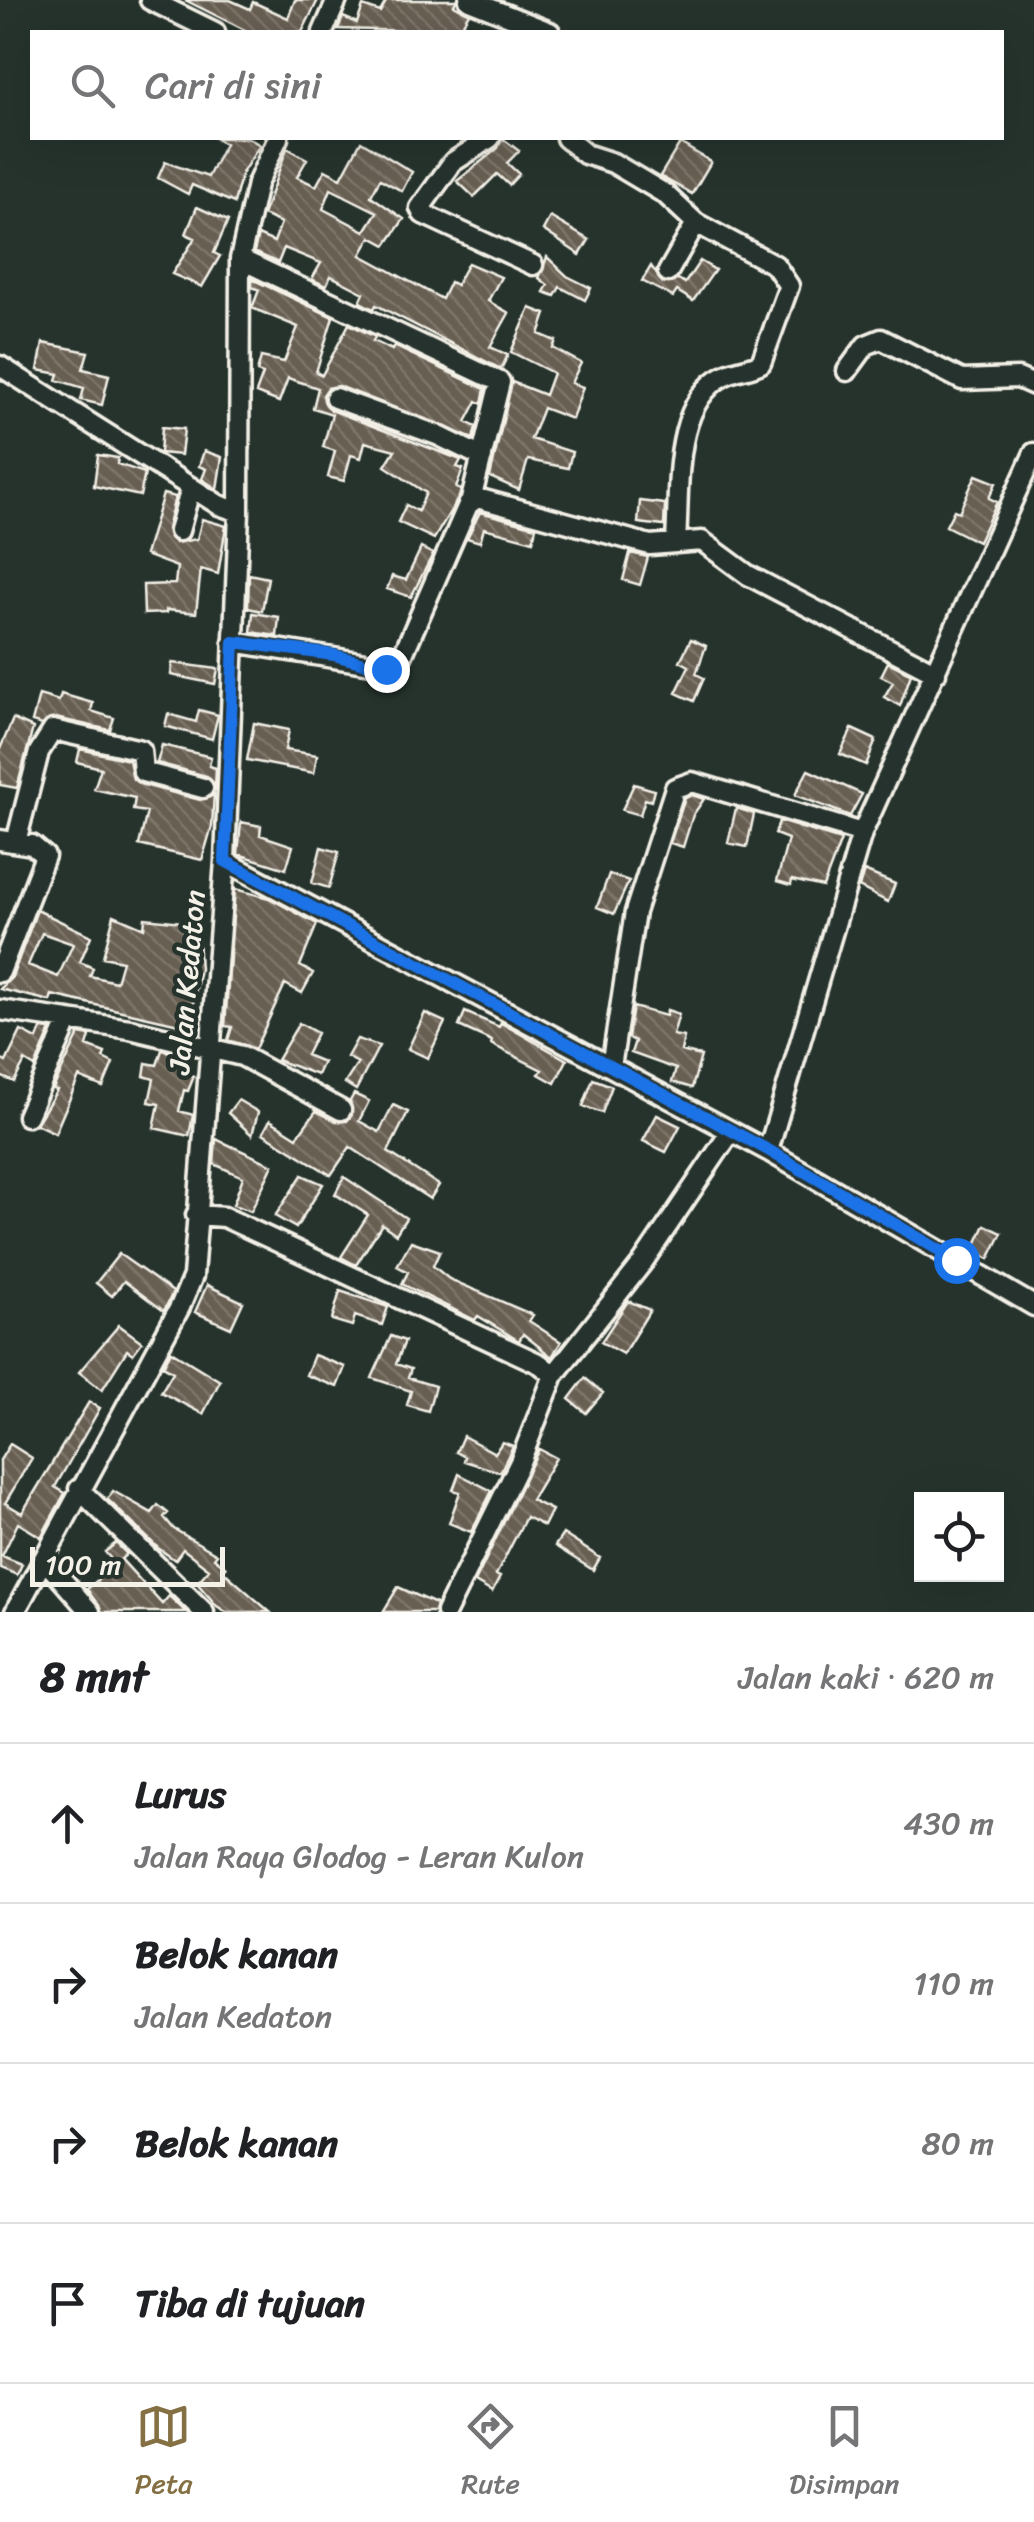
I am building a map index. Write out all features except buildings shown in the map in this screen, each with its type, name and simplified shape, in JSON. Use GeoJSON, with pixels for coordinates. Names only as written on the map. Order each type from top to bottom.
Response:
{"type":"FeatureCollection","features":[{"type":"Feature","properties":{"kind":"street"},"geometry":{"type":"LineString","coordinates":[[150,0],[211,30]]}},
{"type":"Feature","properties":{"kind":"street"},"geometry":{"type":"LineString","coordinates":[[323,30],[336,0]]}},
{"type":"Feature","properties":{"kind":"street"},"geometry":{"type":"LineString","coordinates":[[468,0],[545,30]]}},
{"type":"Feature","properties":{"kind":"street","name":"Jalan Kedaton"},"geometry":{"type":"LineString","coordinates":[[15,1612],[78,1489],[190,1288],[225,861],[239,512],[240,259],[258,184],[277,140]]}},
{"type":"Feature","properties":{"kind":"street"},"geometry":{"type":"LineString","coordinates":[[487,140],[453,162],[420,208],[422,214],[533,265]]}},
{"type":"Feature","properties":{"kind":"street"},"geometry":{"type":"LineString","coordinates":[[568,140],[585,154],[613,162],[665,194],[696,223],[775,265],[789,286],[762,363],[717,381],[702,397],[688,424],[676,540]]}},
{"type":"Feature","properties":{"kind":"street"},"geometry":{"type":"LineString","coordinates":[[668,272],[696,223]]}},
{"type":"Feature","properties":{"kind":"street"},"geometry":{"type":"LineString","coordinates":[[234,642],[397,668],[471,500],[500,382],[240,259]]}},
{"type":"Feature","properties":{"kind":"street"},"geometry":{"type":"LineString","coordinates":[[847,371],[866,344],[881,339],[962,380],[1018,378],[1034,385]]}},
{"type":"Feature","properties":{"kind":"street"},"geometry":{"type":"LineString","coordinates":[[0,366],[191,487],[239,512]]}},
{"type":"Feature","properties":{"kind":"street"},"geometry":{"type":"LineString","coordinates":[[336,398],[482,457]]}},
{"type":"Feature","properties":{"kind":"street"},"geometry":{"type":"LineString","coordinates":[[768,1150],[862,833],[1034,454]]}},
{"type":"Feature","properties":{"kind":"street"},"geometry":{"type":"LineString","coordinates":[[179,531],[191,487]]}},
{"type":"Feature","properties":{"kind":"street"},"geometry":{"type":"LineString","coordinates":[[471,500],[482,499],[650,545],[676,540],[712,545],[748,575],[936,672]]}},
{"type":"Feature","properties":{"kind":"street"},"geometry":{"type":"LineString","coordinates":[[0,972],[45,856],[43,850],[8,841],[40,752],[54,730],[140,750],[144,772],[203,788]]}},
{"type":"Feature","properties":{"kind":"street"},"geometry":{"type":"LineString","coordinates":[[610,1067],[636,912],[676,788],[692,782],[862,833]]}},
{"type":"Feature","properties":{"kind":"street"},"geometry":{"type":"LineString","coordinates":[[225,861],[768,1150],[1034,1306]]}},
{"type":"Feature","properties":{"kind":"street"},"geometry":{"type":"LineString","coordinates":[[0,1010],[130,1030],[254,1060],[341,1110]]}},
{"type":"Feature","properties":{"kind":"street"},"geometry":{"type":"LineString","coordinates":[[26,1116],[69,1020]]}},
{"type":"Feature","properties":{"kind":"street"},"geometry":{"type":"LineString","coordinates":[[446,1612],[520,1462],[554,1376],[643,1262],[730,1133]]}},
{"type":"Feature","properties":{"kind":"street"},"geometry":{"type":"LineString","coordinates":[[196,1215],[224,1216],[540,1364],[554,1376]]}},
{"type":"Feature","properties":{"kind":"street"},"geometry":{"type":"LineString","coordinates":[[78,1489],[204,1612]]}},
{"type":"Feature","properties":{"kind":"street"},"geometry":{"type":"LineString","coordinates":[[44,1560],[90,1612]]}},
{"type":"Feature","properties":{"kind":"route"},"geometry":{"type":"LineString","coordinates":[[386,669],[334,655],[234,642],[225,861],[768,1150],[956,1260]]}}]}
